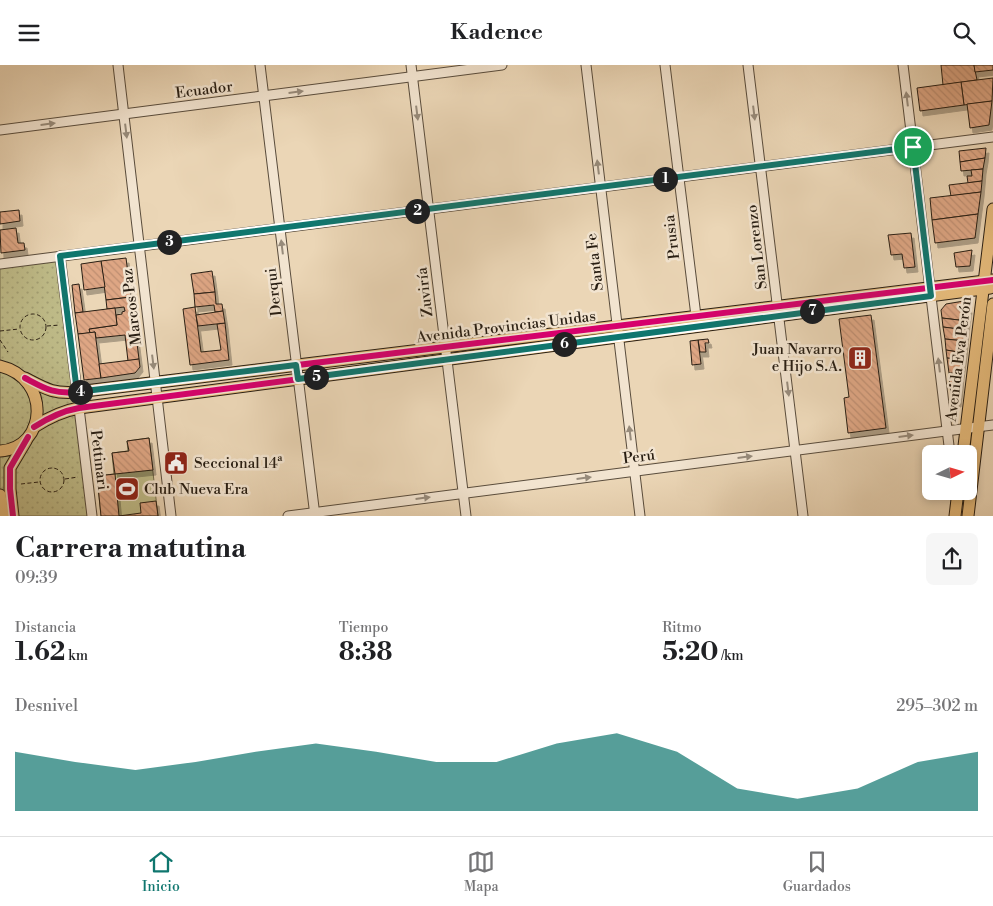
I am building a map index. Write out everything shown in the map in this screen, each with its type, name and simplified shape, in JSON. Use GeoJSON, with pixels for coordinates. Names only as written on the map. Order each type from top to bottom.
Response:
{"type":"FeatureCollection","features":[{"type":"Feature","properties":{"kind":"main road","name":"Avenida Eva Perón"},"geometry":{"type":"LineString","coordinates":[[964,445],[988,284],[993,209]]}},
{"type":"Feature","properties":{"kind":"main road","name":"Avenida Provincias Unidas"},"geometry":{"type":"LineString","coordinates":[[4,355],[5,368],[47,389],[60,393],[77,392],[445,347],[618,331],[988,284]]}},
{"type":"Feature","properties":{"kind":"main road","name":"Avenida Eva Perón"},"geometry":{"type":"LineString","coordinates":[[968,516],[993,304]]}},
{"type":"Feature","properties":{"kind":"main road","name":"Avenida Provincias Unidas"},"geometry":{"type":"LineString","coordinates":[[0,451],[17,446],[47,418],[79,408],[446,359],[618,331],[696,316],[778,311]]}},
{"type":"Feature","properties":{"kind":"main road"},"geometry":{"type":"LineString","coordinates":[[13,516],[10,468],[31,432],[37,415],[37,401],[33,389],[25,378]]}},
{"type":"Feature","properties":{"kind":"main road"},"geometry":{"type":"LineString","coordinates":[[0,495],[2,516]]}},
{"type":"Feature","properties":{"kind":"main road"},"geometry":{"type":"LineString","coordinates":[[955,516],[956,500]]}},
{"type":"Feature","properties":{"kind":"street","name":"Marcos Paz"},"geometry":{"type":"LineString","coordinates":[[118,65],[171,516]]}},
{"type":"Feature","properties":{"kind":"street","name":"Derqui"},"geometry":{"type":"LineString","coordinates":[[260,65],[315,514]]}},
{"type":"Feature","properties":{"kind":"street","name":"Zuviría"},"geometry":{"type":"LineString","coordinates":[[411,65],[466,516]]}},
{"type":"Feature","properties":{"kind":"street","name":"Ecuador"},"geometry":{"type":"LineString","coordinates":[[0,130],[502,65]]}},
{"type":"Feature","properties":{"kind":"street","name":"Santa Fe"},"geometry":{"type":"LineString","coordinates":[[586,65],[640,516]]}},
{"type":"Feature","properties":{"kind":"street","name":"Prusia"},"geometry":{"type":"LineString","coordinates":[[665,65],[696,316]]}},
{"type":"Feature","properties":{"kind":"street","name":"San Lorenzo"},"geometry":{"type":"LineString","coordinates":[[748,65],[803,516]]}},
{"type":"Feature","properties":{"kind":"street"},"geometry":{"type":"LineString","coordinates":[[904,65],[949,445]]}},
{"type":"Feature","properties":{"kind":"street"},"geometry":{"type":"LineString","coordinates":[[0,264],[993,137]]}},
{"type":"Feature","properties":{"kind":"street"},"geometry":{"type":"LineString","coordinates":[[60,256],[77,392]]}},
{"type":"Feature","properties":{"kind":"street","name":"Pettinari"},"geometry":{"type":"LineString","coordinates":[[79,408],[92,516]]}},
{"type":"Feature","properties":{"kind":"street","name":"Perú"},"geometry":{"type":"LineString","coordinates":[[288,516],[993,425]]}},
{"type":"Feature","properties":{"kind":"path"},"geometry":{"type":"LineString","coordinates":[[31,314],[38,315],[44,320],[46,326],[45,333],[40,338],[34,341],[27,340],[22,335],[20,322],[31,314]]}},
{"type":"Feature","properties":{"kind":"path"},"geometry":{"type":"LineString","coordinates":[[46,326],[68,324]]}},
{"type":"Feature","properties":{"kind":"path"},"geometry":{"type":"LineString","coordinates":[[0,331],[20,329]]}},
{"type":"Feature","properties":{"kind":"path"},"geometry":{"type":"LineString","coordinates":[[0,340],[4,355]]}},
{"type":"Feature","properties":{"kind":"path"},"geometry":{"type":"LineString","coordinates":[[50,468],[61,472],[64,479],[61,487],[53,492],[44,489],[40,481],[43,471],[50,468]]}},
{"type":"Feature","properties":{"kind":"path"},"geometry":{"type":"LineString","coordinates":[[64,479],[87,475]]}},
{"type":"Feature","properties":{"kind":"path"},"geometry":{"type":"LineString","coordinates":[[10,489],[18,485],[40,481]]}},
{"type":"Feature","properties":{"kind":"shaded area"},"geometry":{"type":"Polygon","coordinates":[[[60,256],[92,516],[0,516],[0,264],[60,256]]]}},
{"type":"Feature","properties":{"kind":"shaded area","name":"Club Nueva Era"},"geometry":{"type":"Polygon","coordinates":[[[149,438],[158,516],[101,516],[97,476],[114,474],[112,453],[128,451],[127,441],[149,438]]]}},
{"type":"Feature","properties":{"kind":"building"},"geometry":{"type":"Polygon","coordinates":[[[941,65],[974,65],[977,80],[943,85],[941,65]]]}},
{"type":"Feature","properties":{"kind":"building"},"geometry":{"type":"Polygon","coordinates":[[[974,65],[993,65],[993,70],[975,72],[974,65]]]}},
{"type":"Feature","properties":{"kind":"building"},"geometry":{"type":"Polygon","coordinates":[[[993,78],[992,101],[964,105],[961,82],[993,78]]]}},
{"type":"Feature","properties":{"kind":"building"},"geometry":{"type":"Polygon","coordinates":[[[961,82],[964,105],[920,111],[917,88],[961,82]]]}},
{"type":"Feature","properties":{"kind":"building"},"geometry":{"type":"Polygon","coordinates":[[[992,101],[989,125],[970,128],[967,104],[992,101]]]}},
{"type":"Feature","properties":{"kind":"building"},"geometry":{"type":"Polygon","coordinates":[[[986,148],[985,158],[960,162],[959,151],[986,148]]]}},
{"type":"Feature","properties":{"kind":"building"},"geometry":{"type":"Polygon","coordinates":[[[985,158],[983,169],[961,171],[960,162],[985,158]]]}},
{"type":"Feature","properties":{"kind":"building"},"geometry":{"type":"Polygon","coordinates":[[[983,169],[982,181],[968,183],[967,176],[972,176],[971,170],[983,169]]]}},
{"type":"Feature","properties":{"kind":"building"},"geometry":{"type":"Polygon","coordinates":[[[982,181],[981,192],[951,196],[949,185],[982,181]]]}},
{"type":"Feature","properties":{"kind":"building"},"geometry":{"type":"Polygon","coordinates":[[[981,192],[978,214],[932,220],[930,198],[981,192]]]}},
{"type":"Feature","properties":{"kind":"building"},"geometry":{"type":"Polygon","coordinates":[[[19,210],[20,221],[0,224],[0,212],[19,210]]]}},
{"type":"Feature","properties":{"kind":"building"},"geometry":{"type":"Polygon","coordinates":[[[978,214],[975,238],[935,243],[932,220],[978,214]]]}},
{"type":"Feature","properties":{"kind":"building"},"geometry":{"type":"Polygon","coordinates":[[[16,228],[18,243],[24,243],[25,250],[1,253],[0,230],[16,228]]]}},
{"type":"Feature","properties":{"kind":"building"},"geometry":{"type":"Polygon","coordinates":[[[911,233],[915,267],[904,268],[902,254],[891,255],[888,235],[911,233]]]}},
{"type":"Feature","properties":{"kind":"building"},"geometry":{"type":"Polygon","coordinates":[[[972,250],[970,266],[956,267],[954,253],[972,250]]]}},
{"type":"Feature","properties":{"kind":"building"},"geometry":{"type":"Polygon","coordinates":[[[126,258],[131,297],[106,300],[101,261],[126,258]]]}},
{"type":"Feature","properties":{"kind":"building"},"geometry":{"type":"Polygon","coordinates":[[[101,261],[105,287],[84,290],[81,264],[101,261]]]}},
{"type":"Feature","properties":{"kind":"building"},"geometry":{"type":"Polygon","coordinates":[[[212,271],[215,292],[194,294],[191,274],[212,271]]]}},
{"type":"Feature","properties":{"kind":"building"},"geometry":{"type":"Polygon","coordinates":[[[79,284],[83,312],[75,313],[72,285],[79,284]]]}},
{"type":"Feature","properties":{"kind":"building"},"geometry":{"type":"Polygon","coordinates":[[[215,292],[216,304],[222,304],[223,311],[215,312],[214,305],[195,307],[194,294],[215,292]]]}},
{"type":"Feature","properties":{"kind":"building"},"geometry":{"type":"Polygon","coordinates":[[[131,297],[139,359],[128,361],[125,335],[96,338],[95,332],[90,333],[89,329],[117,325],[116,315],[122,314],[125,311],[124,307],[107,309],[106,300],[131,297]]]}},
{"type":"Feature","properties":{"kind":"building"},"geometry":{"type":"Polygon","coordinates":[[[964,301],[969,308],[967,321],[942,318],[941,310],[946,304],[964,301]]]}},
{"type":"Feature","properties":{"kind":"building"},"geometry":{"type":"Polygon","coordinates":[[[195,307],[201,352],[221,350],[217,324],[225,323],[229,360],[190,365],[183,309],[195,307]]]}},
{"type":"Feature","properties":{"kind":"building"},"geometry":{"type":"Polygon","coordinates":[[[115,308],[117,325],[89,329],[90,333],[78,334],[75,313],[115,308]]]}},
{"type":"Feature","properties":{"kind":"building"},"geometry":{"type":"Polygon","coordinates":[[[223,311],[225,323],[198,326],[196,315],[223,311]]]}},
{"type":"Feature","properties":{"kind":"building","name":"Juan Navarro e Hijo S.A."},"geometry":{"type":"Polygon","coordinates":[[[871,315],[886,428],[848,433],[844,398],[849,397],[839,319],[871,315]]]}},
{"type":"Feature","properties":{"kind":"building"},"geometry":{"type":"Polygon","coordinates":[[[942,318],[967,321],[966,330],[943,327],[942,318]]]}},
{"type":"Feature","properties":{"kind":"building"},"geometry":{"type":"Polygon","coordinates":[[[943,327],[966,330],[965,341],[945,339],[943,327]]]}},
{"type":"Feature","properties":{"kind":"building"},"geometry":{"type":"Polygon","coordinates":[[[95,332],[101,378],[84,380],[78,334],[95,332]]]}},
{"type":"Feature","properties":{"kind":"building"},"geometry":{"type":"Polygon","coordinates":[[[708,339],[709,343],[705,343],[706,352],[700,352],[698,340],[708,339]]]}},
{"type":"Feature","properties":{"kind":"building"},"geometry":{"type":"Polygon","coordinates":[[[945,339],[965,341],[964,353],[946,350],[945,339]]]}},
{"type":"Feature","properties":{"kind":"building"},"geometry":{"type":"Polygon","coordinates":[[[698,340],[701,364],[692,365],[690,341],[698,340]]]}},
{"type":"Feature","properties":{"kind":"building"},"geometry":{"type":"Polygon","coordinates":[[[946,350],[964,353],[963,360],[947,358],[946,350]]]}},
{"type":"Feature","properties":{"kind":"building"},"geometry":{"type":"Polygon","coordinates":[[[947,358],[963,360],[961,374],[949,373],[947,358]]]}},
{"type":"Feature","properties":{"kind":"building"},"geometry":{"type":"Polygon","coordinates":[[[139,359],[140,367],[135,373],[101,378],[99,364],[139,359]]]}},
{"type":"Feature","properties":{"kind":"building"},"geometry":{"type":"Polygon","coordinates":[[[949,373],[961,374],[960,387],[950,386],[949,373]]]}},
{"type":"Feature","properties":{"kind":"building"},"geometry":{"type":"Polygon","coordinates":[[[950,386],[960,387],[958,402],[952,401],[950,386]]]}},
{"type":"Feature","properties":{"kind":"building"},"geometry":{"type":"Polygon","coordinates":[[[149,438],[153,470],[115,474],[112,453],[129,451],[127,441],[149,438]]]}},
{"type":"Feature","properties":{"kind":"building"},"geometry":{"type":"Polygon","coordinates":[[[115,474],[119,516],[101,516],[97,476],[115,474]]]}},
{"type":"Feature","properties":{"kind":"building"},"geometry":{"type":"Polygon","coordinates":[[[156,501],[158,516],[119,516],[141,513],[140,503],[156,501]]]}},
{"type":"Feature","properties":{"kind":"cycle path"},"geometry":{"type":"LineString","coordinates":[[25,378],[50,390],[77,392],[993,280]]}},
{"type":"Feature","properties":{"kind":"cycle path"},"geometry":{"type":"LineString","coordinates":[[34,427],[55,415],[79,408],[885,302]]}},
{"type":"Feature","properties":{"kind":"cycle path"},"geometry":{"type":"LineString","coordinates":[[13,516],[10,468],[28,437]]}},
{"type":"Feature","properties":{"kind":"place","name":"Juan Navarro e Hijo S.A."},"geometry":{"type":"Point","coordinates":[860,358]}},
{"type":"Feature","properties":{"kind":"place","name":"Seccional 14ª"},"geometry":{"type":"Point","coordinates":[176,463]}},
{"type":"Feature","properties":{"kind":"place","name":"Club Nueva Era"},"geometry":{"type":"Point","coordinates":[127,489]}},
{"type":"Feature","properties":{"kind":"route"},"geometry":{"type":"LineString","coordinates":[[913,147],[931,296],[298,379],[296,365],[77,392],[60,256],[913,147]]}}]}
